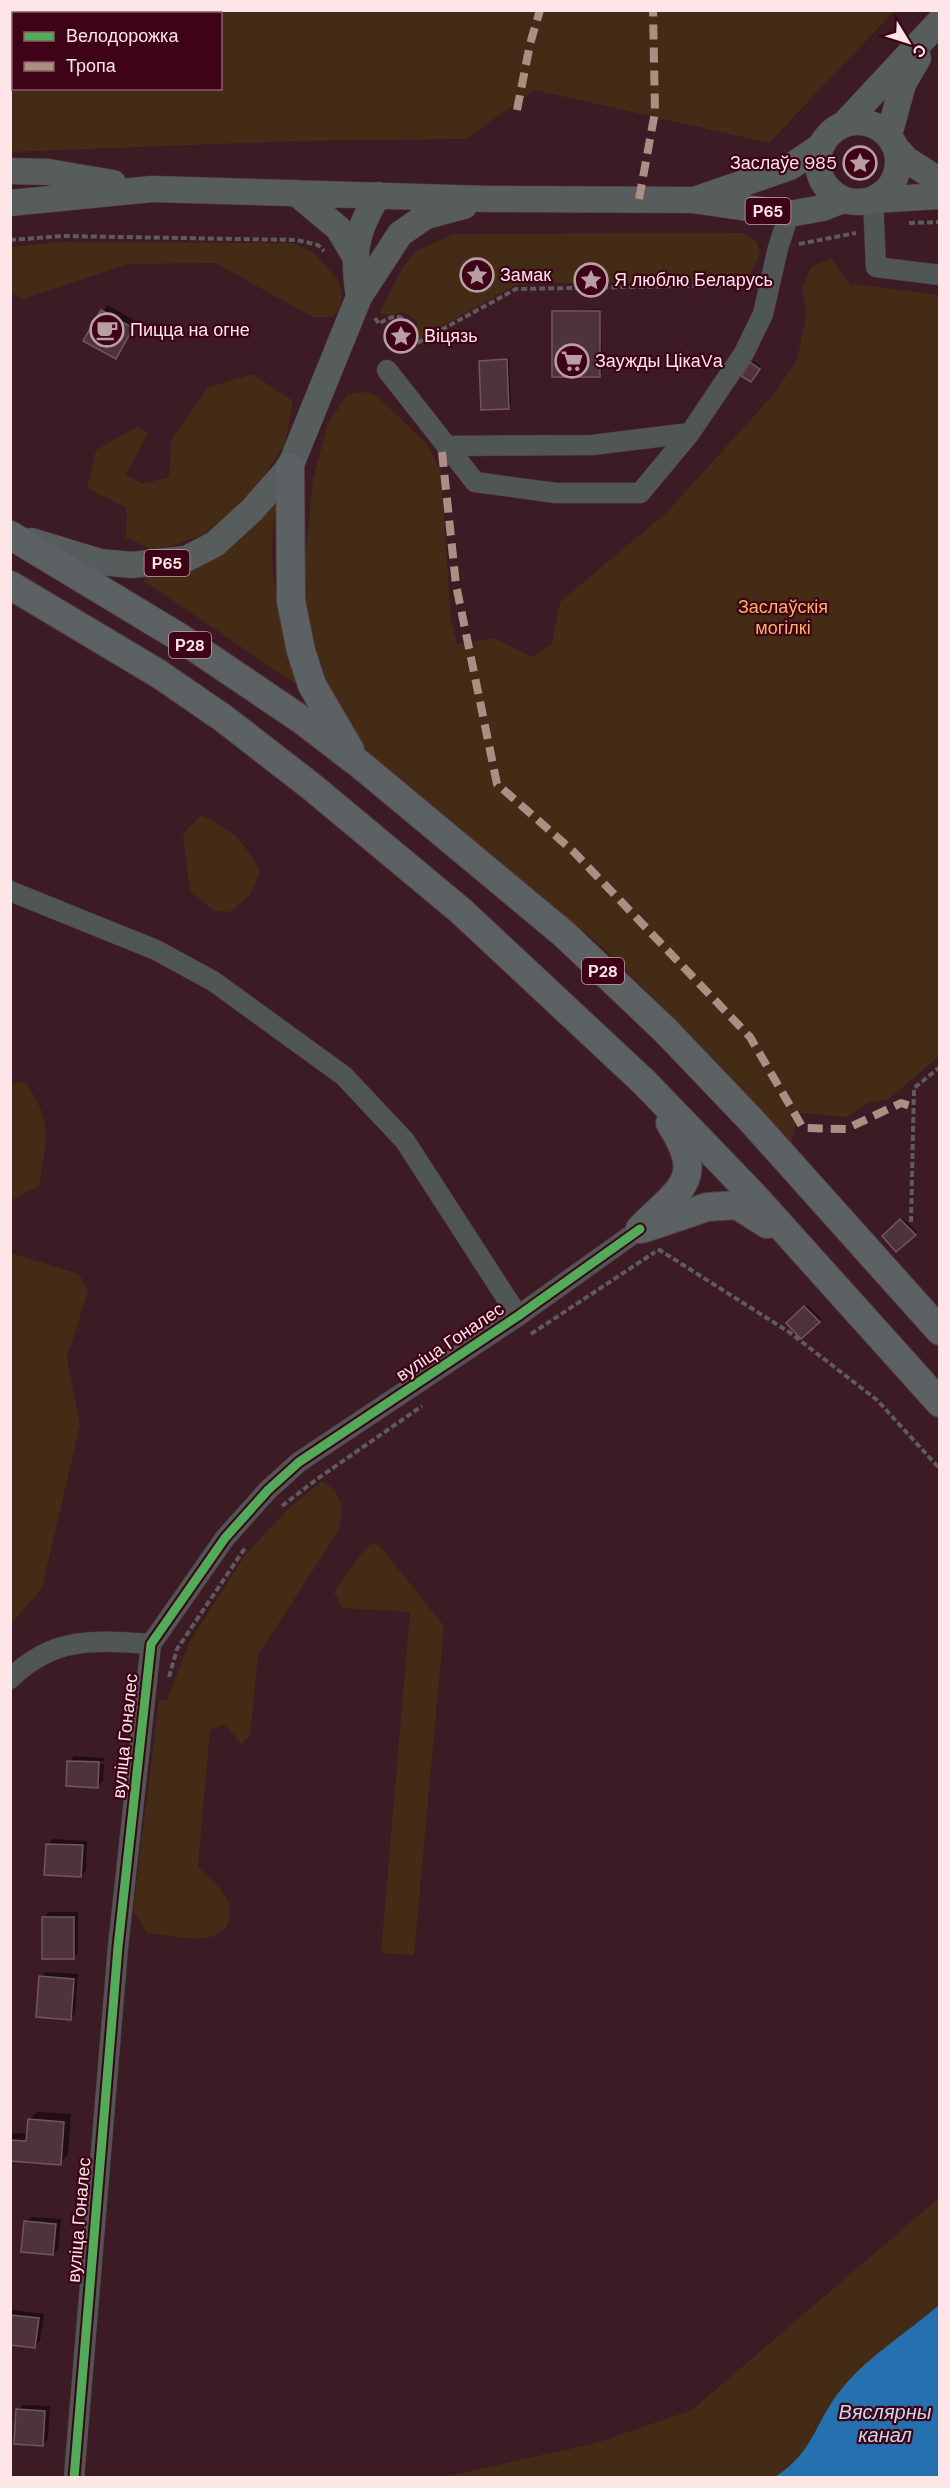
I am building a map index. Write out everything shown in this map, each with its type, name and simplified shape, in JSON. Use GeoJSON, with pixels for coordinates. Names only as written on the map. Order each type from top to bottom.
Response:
{"type":"FeatureCollection","features":[{"type":"Feature","properties":{"kind":"highway","name":"Р65"},"geometry":{"type":"LineString","coordinates":[[290,467],[291,601],[301,651],[312,685],[342,739],[362,766]]}},
{"type":"Feature","properties":{"kind":"highway","name":"Р28"},"geometry":{"type":"LineString","coordinates":[[10,535],[179,637],[302,720],[362,766],[564,934],[665,1030],[751,1120],[939,1331]]}},
{"type":"Feature","properties":{"kind":"highway","name":"Р28"},"geometry":{"type":"LineString","coordinates":[[10,585],[159,674],[224,718],[461,911],[645,1083],[939,1403]]}},
{"type":"Feature","properties":{"kind":"highway"},"geometry":{"type":"LineString","coordinates":[[640,1229],[684,1184],[690,1167],[684,1144],[645,1083]]}},
{"type":"Feature","properties":{"kind":"highway"},"geometry":{"type":"LineString","coordinates":[[640,1229],[707,1207],[738,1206],[793,1242]]}},
{"type":"Feature","properties":{"kind":"main road","name":"Р65"},"geometry":{"type":"LineString","coordinates":[[692,200],[790,167],[820,146],[835,128],[845,123],[938,22]]}},
{"type":"Feature","properties":{"kind":"main road","name":"Р65"},"geometry":{"type":"LineString","coordinates":[[10,203],[152,189],[488,199],[692,200],[789,214],[823,208],[843,200],[874,212],[895,179],[898,169],[893,142],[903,84],[938,22]]}},
{"type":"Feature","properties":{"kind":"main road"},"geometry":{"type":"LineString","coordinates":[[845,123],[869,122],[893,142],[907,160],[939,181]]}},
{"type":"Feature","properties":{"kind":"main road"},"geometry":{"type":"LineString","coordinates":[[820,146],[818,156],[820,177],[833,194],[843,200]]}},
{"type":"Feature","properties":{"kind":"main road","name":"Р65"},"geometry":{"type":"LineString","coordinates":[[10,171],[48,171],[152,189]]}},
{"type":"Feature","properties":{"kind":"main road","name":"Р65"},"geometry":{"type":"LineString","coordinates":[[296,193],[338,228],[343,257],[358,297]]}},
{"type":"Feature","properties":{"kind":"main road","name":"Р65"},"geometry":{"type":"LineString","coordinates":[[343,257],[378,195]]}},
{"type":"Feature","properties":{"kind":"main road"},"geometry":{"type":"LineString","coordinates":[[378,195],[393,216],[400,234],[426,216],[488,199]]}},
{"type":"Feature","properties":{"kind":"main road"},"geometry":{"type":"LineString","coordinates":[[874,212],[939,196]]}},
{"type":"Feature","properties":{"kind":"main road","name":"Р65"},"geometry":{"type":"LineString","coordinates":[[10,535],[100,562],[132,565],[186,559],[215,544],[252,510],[290,467],[358,297],[400,234]]}},
{"type":"Feature","properties":{"kind":"street"},"geometry":{"type":"LineString","coordinates":[[874,212],[876,267],[939,275]]}},
{"type":"Feature","properties":{"kind":"street"},"geometry":{"type":"LineString","coordinates":[[387,370],[476,482],[556,493],[640,492],[690,433],[744,353],[763,314],[778,248],[789,214]]}},
{"type":"Feature","properties":{"kind":"street"},"geometry":{"type":"LineString","coordinates":[[446,446],[592,445],[690,433]]}},
{"type":"Feature","properties":{"kind":"street"},"geometry":{"type":"LineString","coordinates":[[10,891],[156,950],[213,981],[344,1076],[405,1141],[518,1316]]}},
{"type":"Feature","properties":{"kind":"street","name":"вуліца Гоналес"},"geometry":{"type":"LineString","coordinates":[[74,2478],[118,1947],[151,1644],[225,1538],[268,1490],[299,1462],[518,1316],[640,1229]]}},
{"type":"Feature","properties":{"kind":"street"},"geometry":{"type":"LineString","coordinates":[[10,1679],[24,1666],[66,1644],[112,1641],[151,1644]]}},
{"type":"Feature","properties":{"kind":"path"},"geometry":{"type":"LineString","coordinates":[[778,248],[817,239],[852,235],[874,212],[939,222]]}},
{"type":"Feature","properties":{"kind":"path"},"geometry":{"type":"LineString","coordinates":[[10,240],[63,236],[297,240],[318,245],[343,257]]}},
{"type":"Feature","properties":{"kind":"path"},"geometry":{"type":"LineString","coordinates":[[387,370],[391,355],[516,289],[741,285],[753,276]]}},
{"type":"Feature","properties":{"kind":"path"},"geometry":{"type":"LineString","coordinates":[[358,297],[379,324],[395,315],[408,321],[412,326],[409,347]]}},
{"type":"Feature","properties":{"kind":"path"},"geometry":{"type":"LineString","coordinates":[[910,1222],[915,1088],[939,1067]]}},
{"type":"Feature","properties":{"kind":"path"},"geometry":{"type":"LineString","coordinates":[[522,1339],[658,1250],[789,1332],[877,1400],[939,1469]]}},
{"type":"Feature","properties":{"kind":"path"},"geometry":{"type":"LineString","coordinates":[[274,1515],[317,1479],[425,1404]]}},
{"type":"Feature","properties":{"kind":"path"},"geometry":{"type":"LineString","coordinates":[[146,1692],[164,1694],[177,1649],[251,1539]]}},
{"type":"Feature","properties":{"kind":"green space"},"geometry":{"type":"Polygon","coordinates":[[[10,11],[894,11],[769,143],[535,90],[466,139],[297,141],[11,152],[10,11]]]}},
{"type":"Feature","properties":{"kind":"green space"},"geometry":{"type":"Polygon","coordinates":[[[743,233],[756,241],[760,254],[749,277],[738,283],[531,283],[514,286],[416,341],[417,322],[411,316],[402,313],[385,315],[379,313],[403,267],[416,251],[453,234],[743,233]]]}},
{"type":"Feature","properties":{"kind":"green space"},"geometry":{"type":"Polygon","coordinates":[[[60,242],[293,243],[313,252],[338,280],[342,297],[340,310],[332,317],[313,317],[215,263],[129,264],[22,299],[11,293],[11,247],[60,242]]]}},
{"type":"Feature","properties":{"kind":"green space","name":"Заслаўскія могілкі"},"geometry":{"type":"Polygon","coordinates":[[[831,258],[852,287],[854,284],[939,295],[939,1056],[888,1100],[868,1103],[847,1117],[798,1113],[791,1145],[656,1000],[600,945],[355,741],[336,716],[304,627],[303,579],[313,479],[328,423],[347,395],[365,392],[376,395],[427,444],[441,472],[451,621],[457,644],[494,638],[532,657],[552,644],[560,602],[667,512],[773,395],[797,360],[807,312],[802,290],[810,268],[831,258]]]}},
{"type":"Feature","properties":{"kind":"green space"},"geometry":{"type":"Polygon","coordinates":[[[252,374],[293,401],[285,444],[257,486],[208,533],[156,551],[126,538],[127,508],[87,488],[96,450],[137,427],[148,433],[126,474],[142,484],[169,477],[171,441],[207,388],[252,374]]]}},
{"type":"Feature","properties":{"kind":"green space"},"geometry":{"type":"Polygon","coordinates":[[[278,494],[272,541],[274,580],[282,618],[306,691],[144,581],[145,576],[278,494]]]}},
{"type":"Feature","properties":{"kind":"green space"},"geometry":{"type":"Polygon","coordinates":[[[202,815],[237,838],[260,872],[250,895],[230,912],[214,911],[190,890],[183,834],[202,815]]]}},
{"type":"Feature","properties":{"kind":"green space"},"geometry":{"type":"Polygon","coordinates":[[[25,1082],[44,1120],[46,1132],[44,1156],[39,1186],[11,1200],[11,1083],[25,1082]]]}},
{"type":"Feature","properties":{"kind":"green space"},"geometry":{"type":"Polygon","coordinates":[[[11,1253],[79,1274],[88,1292],[67,1357],[80,1425],[42,1588],[11,1624],[11,1253]]]}},
{"type":"Feature","properties":{"kind":"green space"},"geometry":{"type":"Polygon","coordinates":[[[322,1481],[339,1498],[342,1510],[340,1525],[258,1655],[250,1736],[241,1744],[225,1724],[210,1730],[198,1866],[226,1897],[229,1919],[225,1929],[207,1938],[182,1938],[147,1933],[133,1911],[159,1700],[167,1700],[189,1643],[245,1555],[286,1511],[322,1481]]]}},
{"type":"Feature","properties":{"kind":"green space"},"geometry":{"type":"Polygon","coordinates":[[[372,1543],[380,1546],[444,1626],[414,1955],[381,1953],[410,1612],[342,1608],[334,1592],[364,1550],[372,1543]]]}},
{"type":"Feature","properties":{"kind":"green space"},"geometry":{"type":"Polygon","coordinates":[[[939,2198],[939,2477],[439,2478],[596,2443],[692,2410],[939,2198]]]}},
{"type":"Feature","properties":{"kind":"water","name":"Вяслярны канал"},"geometry":{"type":"Polygon","coordinates":[[[939,2305],[939,2477],[775,2477],[799,2456],[834,2398],[854,2375],[939,2305]]]}},
{"type":"Feature","properties":{"kind":"building"},"geometry":{"type":"Polygon","coordinates":[[[101,310],[133,328],[116,359],[83,341],[101,310]]]}},
{"type":"Feature","properties":{"kind":"building"},"geometry":{"type":"Polygon","coordinates":[[[552,311],[600,311],[600,377],[552,377],[552,311]]]}},
{"type":"Feature","properties":{"kind":"building"},"geometry":{"type":"Polygon","coordinates":[[[507,359],[509,409],[481,410],[479,361],[507,359]]]}},
{"type":"Feature","properties":{"kind":"building"},"geometry":{"type":"Polygon","coordinates":[[[750,362],[760,369],[751,382],[741,376],[750,362]]]}},
{"type":"Feature","properties":{"kind":"building"},"geometry":{"type":"Polygon","coordinates":[[[900,1219],[916,1235],[896,1252],[882,1236],[900,1219]]]}},
{"type":"Feature","properties":{"kind":"building"},"geometry":{"type":"Polygon","coordinates":[[[804,1306],[820,1322],[801,1339],[786,1323],[804,1306]]]}},
{"type":"Feature","properties":{"kind":"building"},"geometry":{"type":"Polygon","coordinates":[[[67,1761],[99,1762],[98,1788],[66,1786],[67,1761]]]}},
{"type":"Feature","properties":{"kind":"building"},"geometry":{"type":"Polygon","coordinates":[[[46,1844],[83,1845],[81,1877],[44,1875],[46,1844]]]}},
{"type":"Feature","properties":{"kind":"building"},"geometry":{"type":"Polygon","coordinates":[[[42,1917],[74,1917],[74,1959],[42,1959],[42,1917]]]}},
{"type":"Feature","properties":{"kind":"building"},"geometry":{"type":"Polygon","coordinates":[[[39,1976],[74,1979],[71,2020],[36,2017],[39,1976]]]}},
{"type":"Feature","properties":{"kind":"building"},"geometry":{"type":"Polygon","coordinates":[[[28,2119],[64,2122],[61,2165],[10,2161],[10,2140],[26,2141],[28,2119]]]}},
{"type":"Feature","properties":{"kind":"building"},"geometry":{"type":"Polygon","coordinates":[[[24,2221],[56,2224],[53,2255],[21,2252],[24,2221]]]}},
{"type":"Feature","properties":{"kind":"building"},"geometry":{"type":"Polygon","coordinates":[[[10,2315],[39,2318],[35,2348],[10,2345],[10,2315]]]}},
{"type":"Feature","properties":{"kind":"building"},"geometry":{"type":"Polygon","coordinates":[[[16,2409],[45,2411],[43,2446],[14,2444],[16,2409]]]}},
{"type":"Feature","properties":{"kind":"marked path"},"geometry":{"type":"LineString","coordinates":[[517,110],[530,44],[540,10]]}},
{"type":"Feature","properties":{"kind":"marked path"},"geometry":{"type":"LineString","coordinates":[[639,199],[655,112],[653,10]]}},
{"type":"Feature","properties":{"kind":"marked path"},"geometry":{"type":"LineString","coordinates":[[442,452],[456,585],[497,784],[573,851],[750,1037],[803,1128],[846,1129],[901,1103],[914,1107]]}},
{"type":"Feature","properties":{"kind":"cycle path"},"geometry":{"type":"LineString","coordinates":[[74,2478],[118,1947],[151,1644],[225,1538],[268,1490],[299,1462],[518,1316],[640,1229]]}},
{"type":"Feature","properties":{"kind":"place","name":"Заслаўе 985"},"geometry":{"type":"Point","coordinates":[860,163]}},
{"type":"Feature","properties":{"kind":"place","name":"Замак"},"geometry":{"type":"Point","coordinates":[477,275]}},
{"type":"Feature","properties":{"kind":"place","name":"Я люблю Беларусь"},"geometry":{"type":"Point","coordinates":[591,280]}},
{"type":"Feature","properties":{"kind":"place","name":"Пицца на огне"},"geometry":{"type":"Point","coordinates":[107,330]}},
{"type":"Feature","properties":{"kind":"place","name":"Віцязь"},"geometry":{"type":"Point","coordinates":[401,336]}},
{"type":"Feature","properties":{"kind":"place","name":"Заужды ЦікаVа"},"geometry":{"type":"Point","coordinates":[572,361]}}]}
